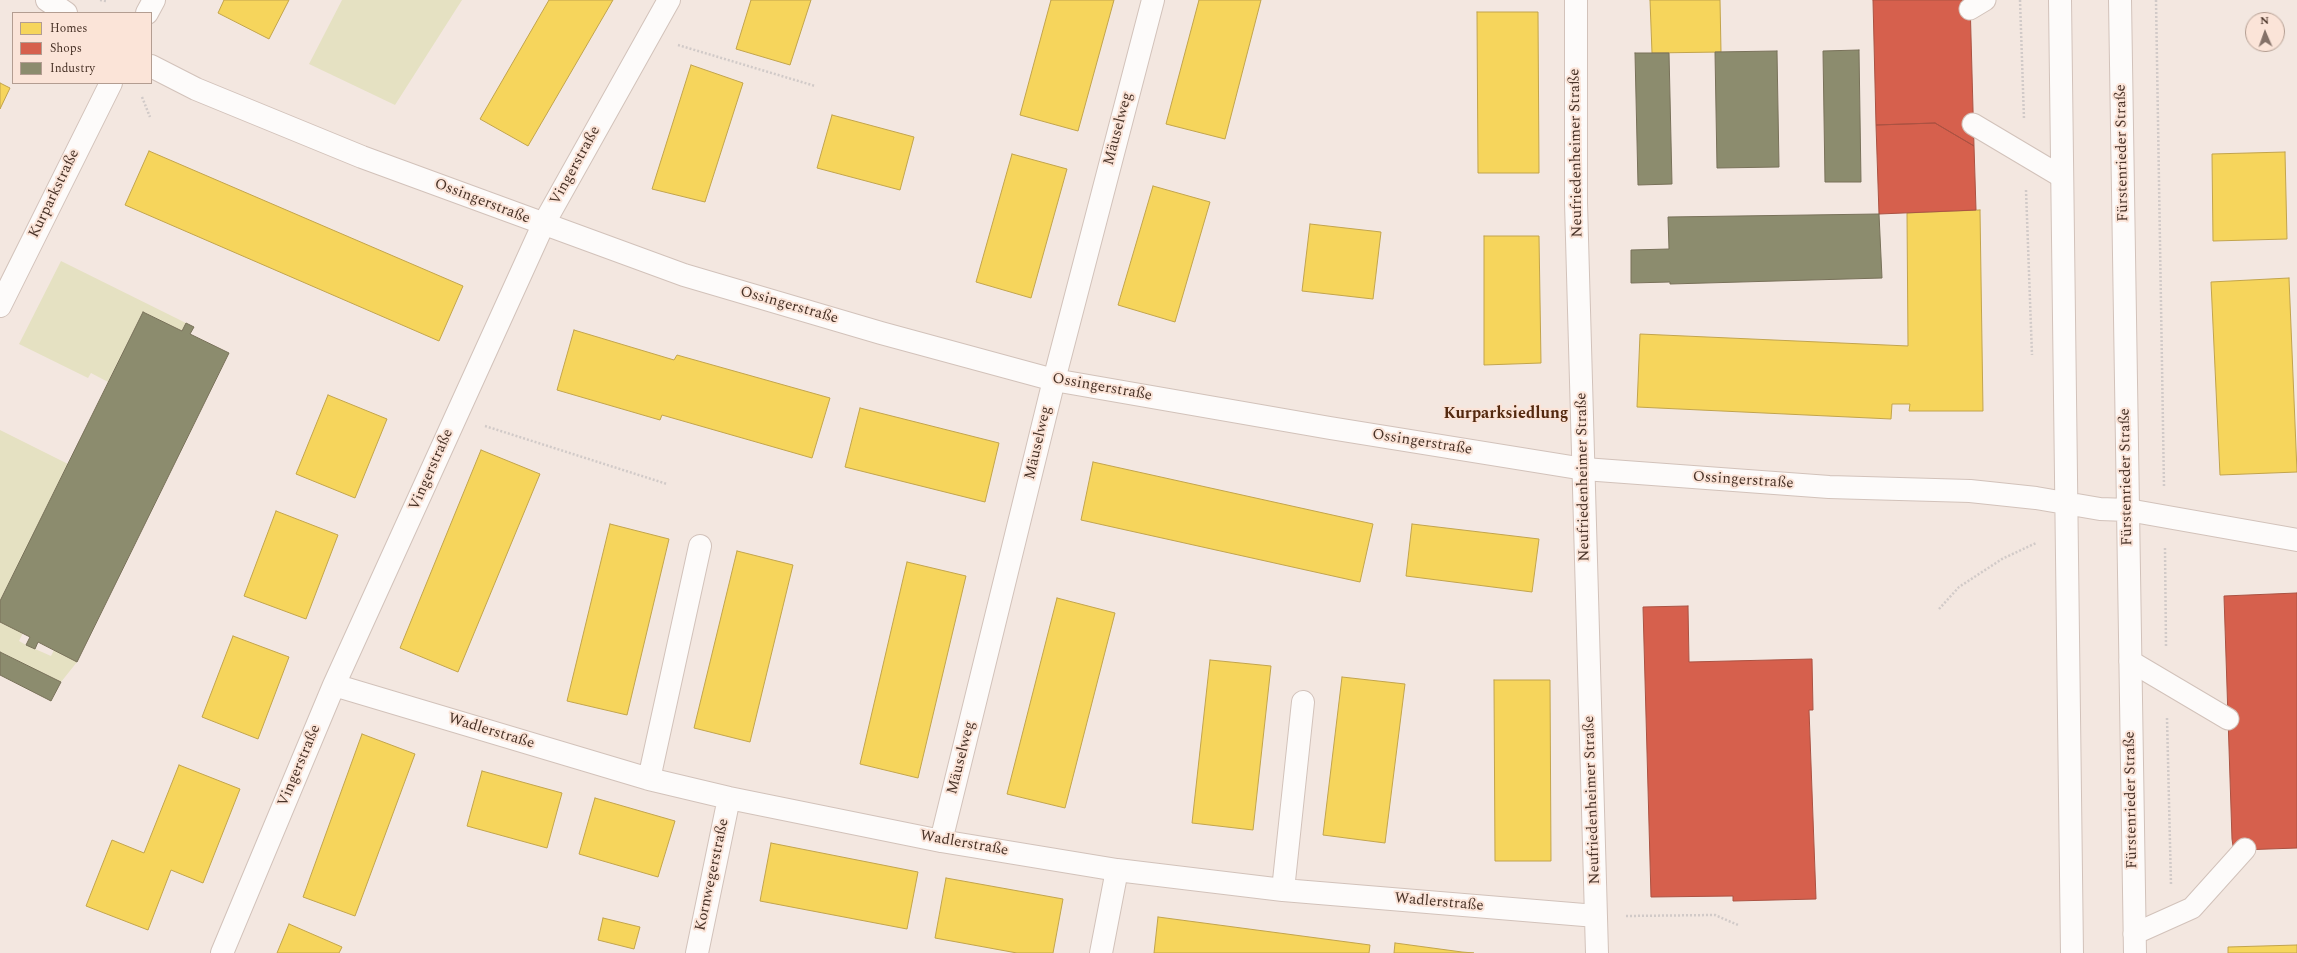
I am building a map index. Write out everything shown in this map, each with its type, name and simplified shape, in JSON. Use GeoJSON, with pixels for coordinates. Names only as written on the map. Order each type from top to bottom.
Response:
{"type":"FeatureCollection","features":[{"type":"Feature","properties":{"kind":"street"},"geometry":{"type":"LineString","coordinates":[[47,0],[65,12]]}},
{"type":"Feature","properties":{"kind":"street"},"geometry":{"type":"LineString","coordinates":[[148,12],[154,0]]}},
{"type":"Feature","properties":{"kind":"street","name":"Vingerstraße"},"geometry":{"type":"LineString","coordinates":[[222,953],[334,685],[543,225],[669,0]]}},
{"type":"Feature","properties":{"kind":"street","name":"Mäuselweg"},"geometry":{"type":"LineString","coordinates":[[941,841],[1054,380],[1153,0]]}},
{"type":"Feature","properties":{"kind":"street","name":"Neufriedenheimer Straße"},"geometry":{"type":"LineString","coordinates":[[1576,0],[1576,203],[1597,953]]}},
{"type":"Feature","properties":{"kind":"street"},"geometry":{"type":"LineString","coordinates":[[2060,0],[2072,953]]}},
{"type":"Feature","properties":{"kind":"street","name":"Fürstenrieder Straße"},"geometry":{"type":"LineString","coordinates":[[2120,0],[2135,943]]}},
{"type":"Feature","properties":{"kind":"street","name":"Ossingerstraße"},"geometry":{"type":"LineString","coordinates":[[152,67],[196,89],[336,146],[543,225],[684,275],[881,333],[1054,380],[1322,427],[1584,469],[1830,487],[1970,492],[2036,498],[2100,509],[2128,510],[2297,540]]}},
{"type":"Feature","properties":{"kind":"street","name":"Kurparkstraße"},"geometry":{"type":"LineString","coordinates":[[0,306],[111,84]]}},
{"type":"Feature","properties":{"kind":"street"},"geometry":{"type":"LineString","coordinates":[[649,779],[700,546]]}},
{"type":"Feature","properties":{"kind":"street","name":"Wadlerstraße"},"geometry":{"type":"LineString","coordinates":[[334,685],[649,779],[729,798],[941,841],[1117,870],[1283,890],[1596,916]]}},
{"type":"Feature","properties":{"kind":"street"},"geometry":{"type":"LineString","coordinates":[[1283,890],[1303,702]]}},
{"type":"Feature","properties":{"kind":"street","name":"Kornwegerstraße"},"geometry":{"type":"LineString","coordinates":[[697,953],[729,798]]}},
{"type":"Feature","properties":{"kind":"street"},"geometry":{"type":"LineString","coordinates":[[1102,953],[1117,870]]}},
{"type":"Feature","properties":{"kind":"lane"},"geometry":{"type":"LineString","coordinates":[[1973,124],[2062,177]]}},
{"type":"Feature","properties":{"kind":"lane"},"geometry":{"type":"LineString","coordinates":[[2130,661],[2166,684],[2228,719]]}},
{"type":"Feature","properties":{"kind":"lane"},"geometry":{"type":"LineString","coordinates":[[2135,943],[2172,917],[2192,908],[2245,849]]}},
{"type":"Feature","properties":{"kind":"path"},"geometry":{"type":"LineString","coordinates":[[100,0],[106,1]]}},
{"type":"Feature","properties":{"kind":"path"},"geometry":{"type":"LineString","coordinates":[[2156,0],[2166,684],[2172,917]]}},
{"type":"Feature","properties":{"kind":"path"},"geometry":{"type":"LineString","coordinates":[[649,36],[815,86]]}},
{"type":"Feature","properties":{"kind":"path"},"geometry":{"type":"LineString","coordinates":[[140,90],[150,117]]}},
{"type":"Feature","properties":{"kind":"path"},"geometry":{"type":"LineString","coordinates":[[456,416],[667,484]]}},
{"type":"Feature","properties":{"kind":"path"},"geometry":{"type":"LineString","coordinates":[[1938,609],[1965,583],[2002,559],[2036,544]]}},
{"type":"Feature","properties":{"kind":"path"},"geometry":{"type":"LineString","coordinates":[[1596,916],[1715,915],[1738,925]]}},
{"type":"Feature","properties":{"kind":"shaded area"},"geometry":{"type":"Polygon","coordinates":[[[342,0],[462,0],[395,105],[309,64],[342,0]]]}},
{"type":"Feature","properties":{"kind":"shaded area"},"geometry":{"type":"Polygon","coordinates":[[[61,261],[186,323],[182,331],[143,312],[108,382],[91,373],[88,378],[19,344],[61,261]]]}},
{"type":"Feature","properties":{"kind":"shaded area"},"geometry":{"type":"Polygon","coordinates":[[[0,430],[68,464],[0,601],[0,430]]]}},
{"type":"Feature","properties":{"kind":"shaded area"},"geometry":{"type":"Polygon","coordinates":[[[0,622],[23,633],[19,641],[26,645],[51,656],[54,650],[77,662],[61,682],[0,652],[0,622]]]}},
{"type":"Feature","properties":{"kind":"building: Homes"},"geometry":{"type":"Polygon","coordinates":[[[224,0],[289,0],[269,39],[218,13],[224,0]]]}},
{"type":"Feature","properties":{"kind":"building: Homes"},"geometry":{"type":"Polygon","coordinates":[[[549,0],[613,0],[528,146],[480,119],[549,0]]]}},
{"type":"Feature","properties":{"kind":"building: Homes"},"geometry":{"type":"Polygon","coordinates":[[[751,0],[811,0],[790,65],[736,49],[751,0]]]}},
{"type":"Feature","properties":{"kind":"building: Homes"},"geometry":{"type":"Polygon","coordinates":[[[1051,0],[1114,0],[1078,131],[1020,115],[1051,0]]]}},
{"type":"Feature","properties":{"kind":"building: Homes"},"geometry":{"type":"Polygon","coordinates":[[[1199,0],[1261,0],[1225,139],[1166,124],[1199,0]]]}},
{"type":"Feature","properties":{"kind":"building: Homes"},"geometry":{"type":"Polygon","coordinates":[[[1650,0],[1720,0],[1721,52],[1652,53],[1650,0]]]}},
{"type":"Feature","properties":{"kind":"building: Homes"},"geometry":{"type":"Polygon","coordinates":[[[1477,12],[1538,12],[1539,173],[1478,173],[1477,12]]]}},
{"type":"Feature","properties":{"kind":"building: Homes"},"geometry":{"type":"Polygon","coordinates":[[[691,65],[743,83],[705,202],[652,189],[691,65]]]}},
{"type":"Feature","properties":{"kind":"building: Homes"},"geometry":{"type":"Polygon","coordinates":[[[0,83],[10,88],[0,109],[0,83]]]}},
{"type":"Feature","properties":{"kind":"building: Homes"},"geometry":{"type":"Polygon","coordinates":[[[832,115],[914,137],[900,190],[817,168],[832,115]]]}},
{"type":"Feature","properties":{"kind":"building: Homes"},"geometry":{"type":"Polygon","coordinates":[[[149,151],[463,286],[439,341],[125,205],[149,151]]]}},
{"type":"Feature","properties":{"kind":"building: Homes"},"geometry":{"type":"Polygon","coordinates":[[[2285,152],[2287,239],[2213,241],[2212,154],[2285,152]]]}},
{"type":"Feature","properties":{"kind":"building: Homes"},"geometry":{"type":"Polygon","coordinates":[[[1012,154],[1067,169],[1031,298],[976,282],[1012,154]]]}},
{"type":"Feature","properties":{"kind":"building: Homes"},"geometry":{"type":"Polygon","coordinates":[[[1153,186],[1210,202],[1175,322],[1118,305],[1153,186]]]}},
{"type":"Feature","properties":{"kind":"building: Homes"},"geometry":{"type":"Polygon","coordinates":[[[1980,210],[1983,411],[1909,411],[1910,404],[1892,404],[1891,419],[1637,407],[1640,334],[1908,346],[1907,213],[1980,210]]]}},
{"type":"Feature","properties":{"kind":"building: Homes"},"geometry":{"type":"Polygon","coordinates":[[[1310,224],[1381,232],[1373,299],[1302,291],[1310,224]]]}},
{"type":"Feature","properties":{"kind":"building: Homes"},"geometry":{"type":"Polygon","coordinates":[[[1484,236],[1539,236],[1541,363],[1484,365],[1484,236]]]}},
{"type":"Feature","properties":{"kind":"building: Homes"},"geometry":{"type":"Polygon","coordinates":[[[2289,278],[2297,472],[2220,475],[2211,282],[2289,278]]]}},
{"type":"Feature","properties":{"kind":"building: Homes"},"geometry":{"type":"Polygon","coordinates":[[[574,330],[674,360],[677,355],[830,398],[812,458],[662,415],[660,420],[557,390],[574,330]]]}},
{"type":"Feature","properties":{"kind":"building: Homes"},"geometry":{"type":"Polygon","coordinates":[[[328,395],[387,419],[355,498],[296,474],[328,395]]]}},
{"type":"Feature","properties":{"kind":"building: Homes"},"geometry":{"type":"Polygon","coordinates":[[[860,408],[999,443],[985,502],[845,467],[860,408]]]}},
{"type":"Feature","properties":{"kind":"building: Homes"},"geometry":{"type":"Polygon","coordinates":[[[481,450],[540,474],[458,672],[400,648],[481,450]]]}},
{"type":"Feature","properties":{"kind":"building: Homes"},"geometry":{"type":"Polygon","coordinates":[[[1093,462],[1373,524],[1360,582],[1081,520],[1093,462]]]}},
{"type":"Feature","properties":{"kind":"building: Homes"},"geometry":{"type":"Polygon","coordinates":[[[276,511],[338,535],[306,619],[244,596],[276,511]]]}},
{"type":"Feature","properties":{"kind":"building: Homes"},"geometry":{"type":"Polygon","coordinates":[[[610,524],[669,539],[627,715],[567,701],[610,524]]]}},
{"type":"Feature","properties":{"kind":"building: Homes"},"geometry":{"type":"Polygon","coordinates":[[[1412,524],[1539,539],[1532,592],[1406,576],[1412,524]]]}},
{"type":"Feature","properties":{"kind":"building: Homes"},"geometry":{"type":"Polygon","coordinates":[[[737,551],[793,565],[750,742],[694,728],[737,551]]]}},
{"type":"Feature","properties":{"kind":"building: Homes"},"geometry":{"type":"Polygon","coordinates":[[[907,562],[966,576],[918,778],[860,764],[907,562]]]}},
{"type":"Feature","properties":{"kind":"building: Homes"},"geometry":{"type":"Polygon","coordinates":[[[1057,598],[1115,613],[1065,808],[1007,794],[1057,598]]]}},
{"type":"Feature","properties":{"kind":"building: Homes"},"geometry":{"type":"Polygon","coordinates":[[[233,636],[289,657],[258,739],[202,717],[233,636]]]}},
{"type":"Feature","properties":{"kind":"building: Homes"},"geometry":{"type":"Polygon","coordinates":[[[1210,660],[1271,666],[1253,830],[1192,823],[1210,660]]]}},
{"type":"Feature","properties":{"kind":"building: Homes"},"geometry":{"type":"Polygon","coordinates":[[[1342,677],[1405,684],[1385,843],[1323,835],[1342,677]]]}},
{"type":"Feature","properties":{"kind":"building: Homes"},"geometry":{"type":"Polygon","coordinates":[[[1494,680],[1550,680],[1551,861],[1495,861],[1494,680]]]}},
{"type":"Feature","properties":{"kind":"building: Homes"},"geometry":{"type":"Polygon","coordinates":[[[362,734],[415,754],[355,916],[303,897],[362,734]]]}},
{"type":"Feature","properties":{"kind":"building: Homes"},"geometry":{"type":"Polygon","coordinates":[[[179,765],[240,789],[203,883],[171,870],[148,930],[86,906],[112,840],[144,853],[179,765]]]}},
{"type":"Feature","properties":{"kind":"building: Homes"},"geometry":{"type":"Polygon","coordinates":[[[482,771],[562,793],[547,848],[467,826],[482,771]]]}},
{"type":"Feature","properties":{"kind":"building: Homes"},"geometry":{"type":"Polygon","coordinates":[[[595,798],[675,821],[658,877],[579,854],[595,798]]]}},
{"type":"Feature","properties":{"kind":"building: Homes"},"geometry":{"type":"Polygon","coordinates":[[[771,843],[918,872],[907,929],[760,901],[771,843]]]}},
{"type":"Feature","properties":{"kind":"building: Homes"},"geometry":{"type":"Polygon","coordinates":[[[946,878],[1063,899],[1053,953],[1017,953],[935,938],[946,878]]]}},
{"type":"Feature","properties":{"kind":"building: Homes"},"geometry":{"type":"Polygon","coordinates":[[[1158,917],[1370,945],[1369,953],[1154,953],[1158,917]]]}},
{"type":"Feature","properties":{"kind":"building: Homes"},"geometry":{"type":"Polygon","coordinates":[[[603,918],[640,927],[634,949],[598,940],[603,918]]]}},
{"type":"Feature","properties":{"kind":"building: Homes"},"geometry":{"type":"Polygon","coordinates":[[[289,924],[342,947],[339,953],[277,953],[289,924]]]}},
{"type":"Feature","properties":{"kind":"building: Homes"},"geometry":{"type":"Polygon","coordinates":[[[1395,943],[1462,952],[1474,953],[1394,953],[1395,943]]]}},
{"type":"Feature","properties":{"kind":"building: Homes"},"geometry":{"type":"Polygon","coordinates":[[[2297,945],[2297,953],[2228,953],[2228,947],[2297,945]]]}},
{"type":"Feature","properties":{"kind":"building: Shops"},"geometry":{"type":"Polygon","coordinates":[[[1873,0],[1970,0],[1974,146],[1935,123],[1876,125],[1873,0]]]}},
{"type":"Feature","properties":{"kind":"building: Shops"},"geometry":{"type":"Polygon","coordinates":[[[1935,123],[1974,146],[1976,210],[1879,214],[1876,125],[1935,123]]]}},
{"type":"Feature","properties":{"kind":"building: Shops"},"geometry":{"type":"Polygon","coordinates":[[[2297,593],[2297,848],[2240,850],[2233,846],[2232,839],[2224,596],[2297,593]]]}},
{"type":"Feature","properties":{"kind":"building: Shops"},"geometry":{"type":"Polygon","coordinates":[[[1688,606],[1689,662],[1812,659],[1813,710],[1809,710],[1816,899],[1733,901],[1733,896],[1651,897],[1643,607],[1688,606]]]}},
{"type":"Feature","properties":{"kind":"building: Industry"},"geometry":{"type":"Polygon","coordinates":[[[1859,50],[1861,182],[1825,182],[1823,51],[1859,50]]]}},
{"type":"Feature","properties":{"kind":"building: Industry"},"geometry":{"type":"Polygon","coordinates":[[[1777,51],[1779,167],[1717,168],[1715,52],[1777,51]]]}},
{"type":"Feature","properties":{"kind":"building: Industry"},"geometry":{"type":"Polygon","coordinates":[[[1635,53],[1669,53],[1672,184],[1638,185],[1635,53]]]}},
{"type":"Feature","properties":{"kind":"building: Industry"},"geometry":{"type":"Polygon","coordinates":[[[1879,214],[1882,278],[1670,284],[1670,282],[1631,283],[1631,250],[1669,249],[1668,217],[1879,214]]]}},
{"type":"Feature","properties":{"kind":"building: Industry"},"geometry":{"type":"Polygon","coordinates":[[[143,312],[182,331],[186,323],[194,327],[190,334],[229,353],[77,662],[38,642],[35,649],[26,645],[30,637],[0,622],[0,601],[143,312]]]}},
{"type":"Feature","properties":{"kind":"building: Industry"},"geometry":{"type":"Polygon","coordinates":[[[0,652],[61,682],[51,701],[0,675],[0,652]]]}},
{"type":"Feature","properties":{"kind":"district","name":"Kurparksiedlung"},"geometry":{"type":"Point","coordinates":[1506,415]}}]}
